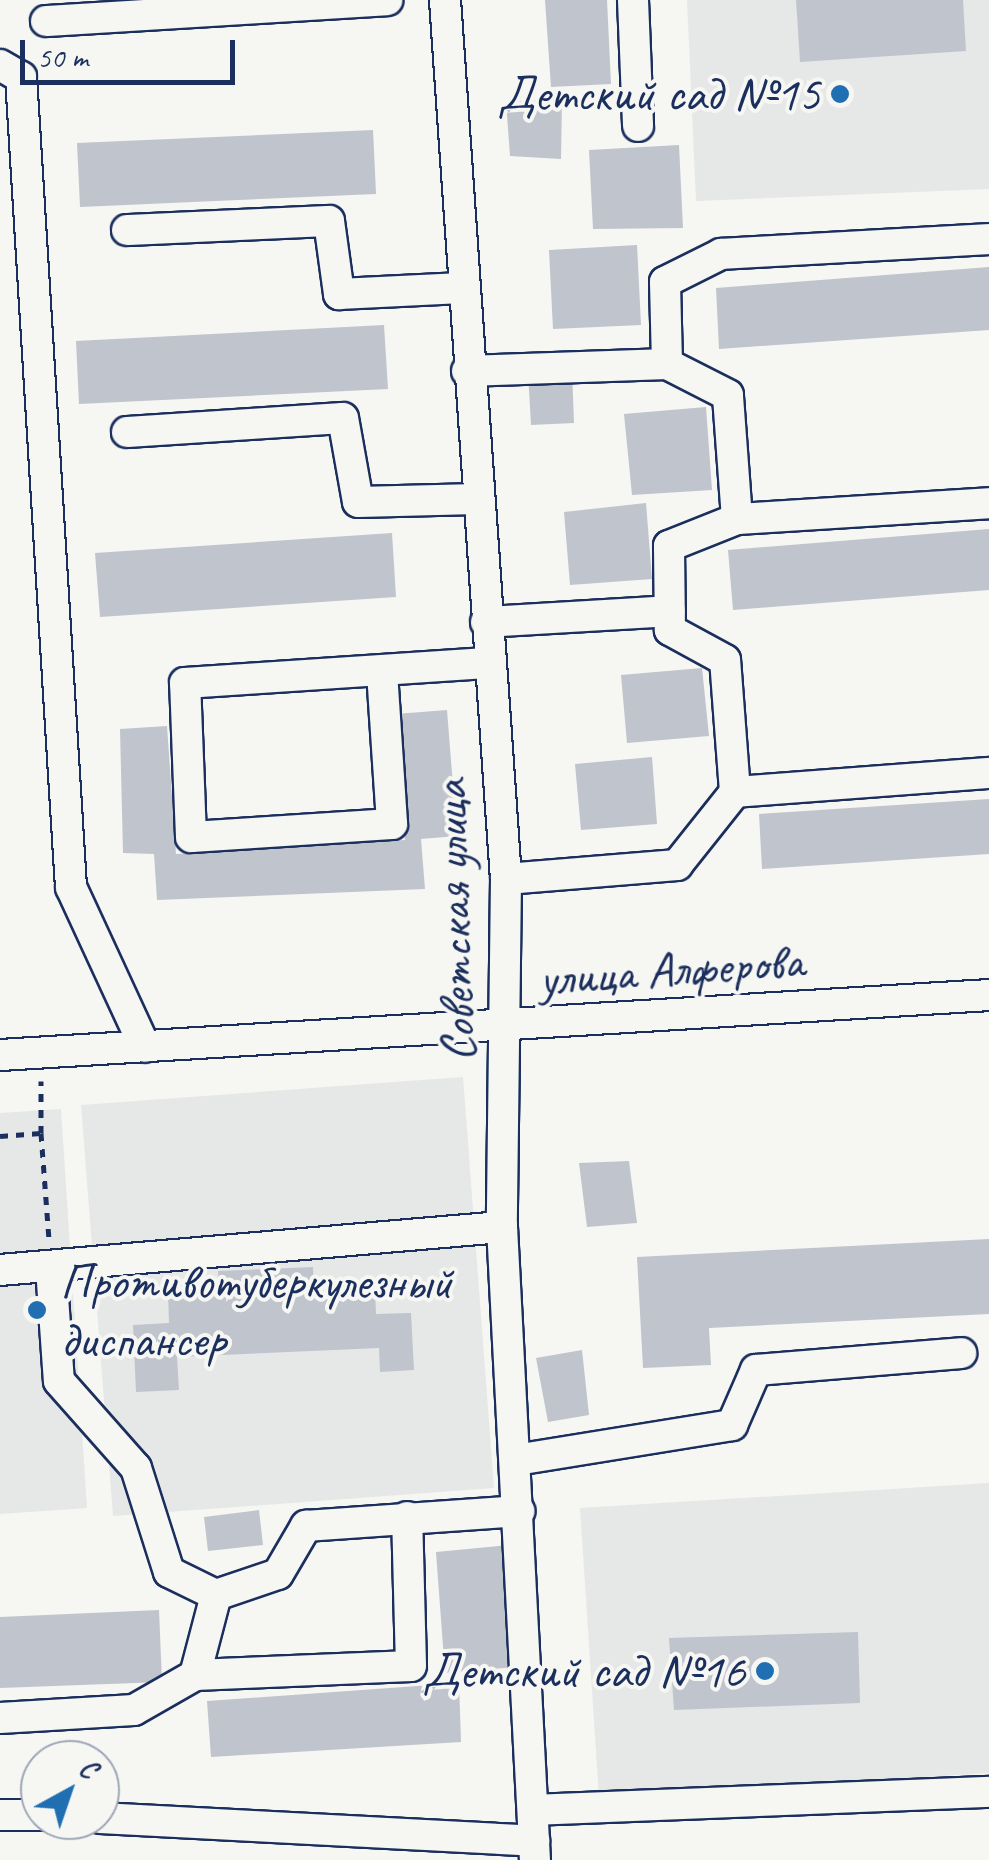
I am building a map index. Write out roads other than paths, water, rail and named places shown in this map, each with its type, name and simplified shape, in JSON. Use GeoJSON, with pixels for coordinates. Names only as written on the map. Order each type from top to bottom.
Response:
{"type":"FeatureCollection","features":[{"type":"Feature","properties":{"kind":"street"},"geometry":{"type":"LineString","coordinates":[[46,21],[388,0]]}},
{"type":"Feature","properties":{"kind":"street","name":"Советская улица"},"geometry":{"type":"LineString","coordinates":[[445,0],[467,370],[506,879],[509,1028],[502,1227],[535,1850]]}},
{"type":"Feature","properties":{"kind":"street"},"geometry":{"type":"LineString","coordinates":[[632,0],[638,126]]}},
{"type":"Feature","properties":{"kind":"street"},"geometry":{"type":"LineString","coordinates":[[0,65],[21,77],[72,887],[146,1046]]}},
{"type":"Feature","properties":{"kind":"street"},"geometry":{"type":"LineString","coordinates":[[128,230],[328,221],[339,294],[462,288]]}},
{"type":"Feature","properties":{"kind":"street"},"geometry":{"type":"LineString","coordinates":[[667,364],[664,282],[721,254],[989,239]]}},
{"type":"Feature","properties":{"kind":"street"},"geometry":{"type":"LineString","coordinates":[[467,370],[667,364],[728,395],[737,519]]}},
{"type":"Feature","properties":{"kind":"street"},"geometry":{"type":"LineString","coordinates":[[127,432],[343,418],[358,502],[477,498]]}},
{"type":"Feature","properties":{"kind":"street"},"geometry":{"type":"LineString","coordinates":[[506,879],[677,866],[735,792],[726,660],[670,630],[668,546],[737,519],[989,503]]}},
{"type":"Feature","properties":{"kind":"street"},"geometry":{"type":"LineString","coordinates":[[486,622],[670,610]]}},
{"type":"Feature","properties":{"kind":"street"},"geometry":{"type":"LineString","coordinates":[[382,672],[392,824],[191,838],[185,683],[490,663]]}},
{"type":"Feature","properties":{"kind":"street"},"geometry":{"type":"LineString","coordinates":[[735,792],[989,774]]}},
{"type":"Feature","properties":{"kind":"street","name":"улица Алферова"},"geometry":{"type":"LineString","coordinates":[[0,1056],[989,996]]}},
{"type":"Feature","properties":{"kind":"street"},"geometry":{"type":"LineString","coordinates":[[0,1270],[502,1227]]}},
{"type":"Feature","properties":{"kind":"street"},"geometry":{"type":"LineString","coordinates":[[51,1268],[59,1381],[136,1468],[169,1572],[216,1594],[278,1574],[306,1526],[519,1511]]}},
{"type":"Feature","properties":{"kind":"street"},"geometry":{"type":"LineString","coordinates":[[516,1460],[732,1425],[756,1370],[961,1353]]}},
{"type":"Feature","properties":{"kind":"street"},"geometry":{"type":"LineString","coordinates":[[0,1718],[134,1710],[195,1674],[410,1666],[407,1517]]}},
{"type":"Feature","properties":{"kind":"street"},"geometry":{"type":"LineString","coordinates":[[195,1674],[216,1594]]}},
{"type":"Feature","properties":{"kind":"street"},"geometry":{"type":"LineString","coordinates":[[0,1788],[20,1814]]}},
{"type":"Feature","properties":{"kind":"street"},"geometry":{"type":"LineString","coordinates":[[534,1810],[989,1792]]}},
{"type":"Feature","properties":{"kind":"street"},"geometry":{"type":"LineString","coordinates":[[120,1819],[535,1850]]}},
{"type":"Feature","properties":{"kind":"place","name":"Детский сад №15"},"geometry":{"type":"Point","coordinates":[840,94]}},
{"type":"Feature","properties":{"kind":"place","name":"Противотуберкулезный диспансер"},"geometry":{"type":"Point","coordinates":[37,1310]}},
{"type":"Feature","properties":{"kind":"place","name":"Детский сад №16"},"geometry":{"type":"Point","coordinates":[765,1671]}}]}
